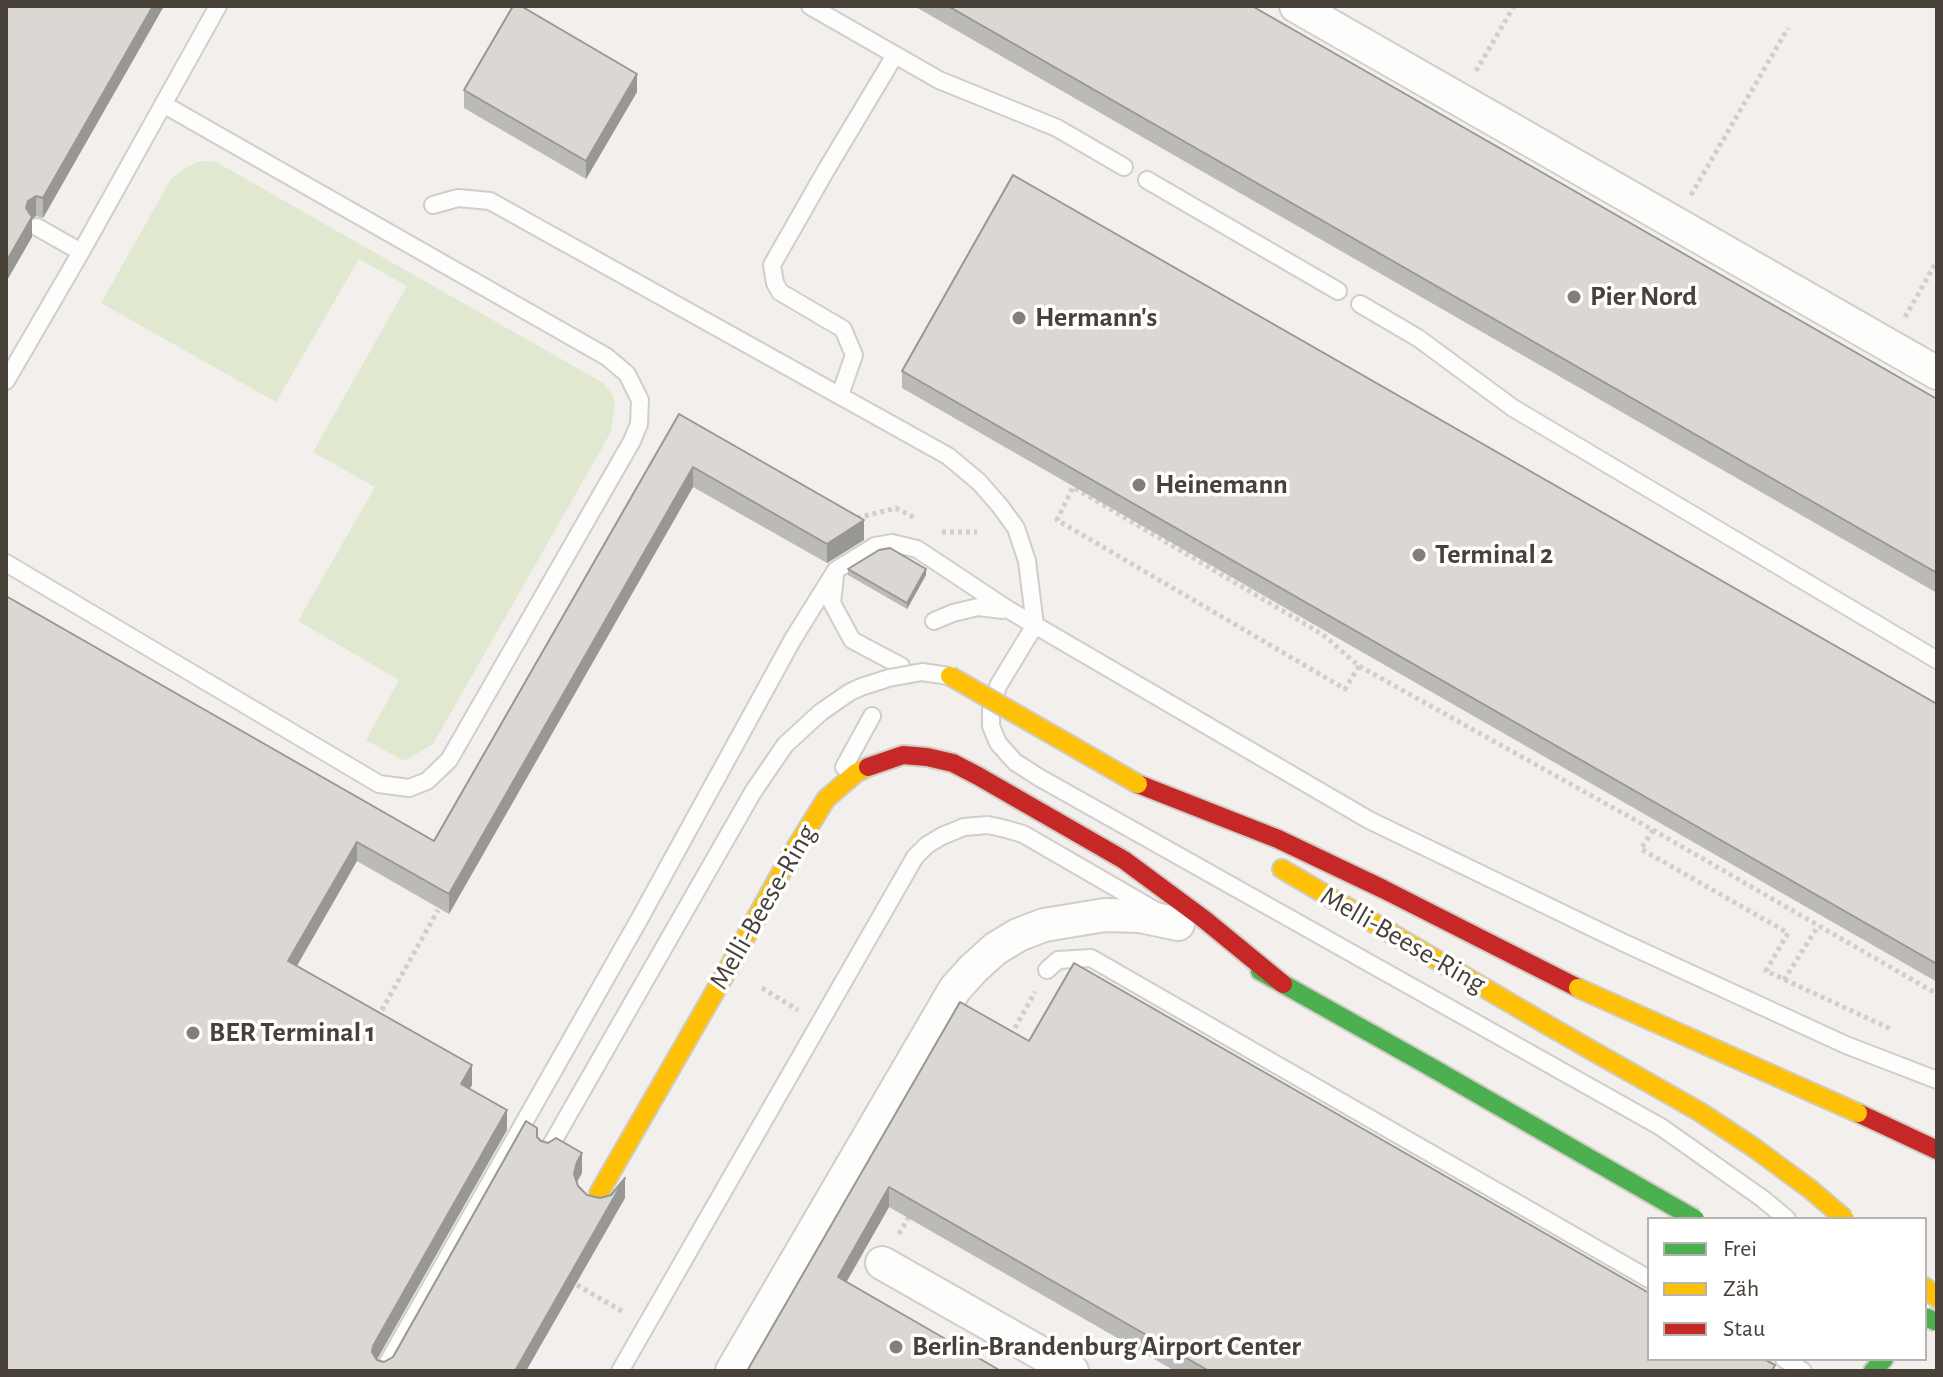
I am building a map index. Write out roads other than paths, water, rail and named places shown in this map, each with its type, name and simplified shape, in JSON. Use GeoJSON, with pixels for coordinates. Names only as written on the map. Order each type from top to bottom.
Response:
{"type":"FeatureCollection","features":[{"type":"Feature","properties":{"kind":"street"},"geometry":{"type":"LineString","coordinates":[[1296,6],[1937,373]]}},
{"type":"Feature","properties":{"kind":"street"},"geometry":{"type":"LineString","coordinates":[[950,676],[1232,840]]}},
{"type":"Feature","properties":{"kind":"street","name":"Melli-Beese-Ring"},"geometry":{"type":"LineString","coordinates":[[599,1193],[826,799],[856,773],[903,755],[953,763],[1124,860],[1194,926],[1283,984],[1692,1217]]}},
{"type":"Feature","properties":{"kind":"street"},"geometry":{"type":"LineString","coordinates":[[1138,784],[1278,839],[1578,988],[1937,1150]]}},
{"type":"Feature","properties":{"kind":"street","name":"Melli-Beese-Ring"},"geometry":{"type":"LineString","coordinates":[[1273,863],[1700,1112],[1753,1147],[1843,1217]]}},
{"type":"Feature","properties":{"kind":"street","name":"Melli-Beese-Ring"},"geometry":{"type":"LineString","coordinates":[[732,1371],[955,989],[973,969],[995,949],[1018,935],[1044,925],[1105,915],[1140,916],[1194,926]]}},
{"type":"Feature","properties":{"kind":"street"},"geometry":{"type":"LineString","coordinates":[[882,1263],[1072,1371]]}},
{"type":"Feature","properties":{"kind":"lane"},"geometry":{"type":"LineString","coordinates":[[6,381],[218,6]]}},
{"type":"Feature","properties":{"kind":"lane"},"geometry":{"type":"LineString","coordinates":[[810,6],[939,80],[1057,128],[1124,167]]}},
{"type":"Feature","properties":{"kind":"lane"},"geometry":{"type":"LineString","coordinates":[[840,395],[854,355],[843,329],[780,292],[772,265],[895,55]]}},
{"type":"Feature","properties":{"kind":"lane"},"geometry":{"type":"LineString","coordinates":[[6,563],[379,784],[409,788],[427,781],[449,760],[639,424],[640,400],[627,374],[607,357],[163,104]]}},
{"type":"Feature","properties":{"kind":"lane"},"geometry":{"type":"LineString","coordinates":[[1147,180],[1338,291]]}},
{"type":"Feature","properties":{"kind":"lane"},"geometry":{"type":"LineString","coordinates":[[433,205],[458,198],[490,201],[948,456],[979,482],[1016,528],[1027,561],[1035,625],[998,686],[991,710],[991,726],[998,743],[1015,762],[1661,1127],[1785,1217]]}},
{"type":"Feature","properties":{"kind":"lane"},"geometry":{"type":"LineString","coordinates":[[37,227],[81,252]]}},
{"type":"Feature","properties":{"kind":"lane"},"geometry":{"type":"LineString","coordinates":[[1360,304],[1418,338],[1513,408],[1937,660]]}},
{"type":"Feature","properties":{"kind":"lane"},"geometry":{"type":"LineString","coordinates":[[383,1371],[640,918],[793,639],[836,570],[875,546],[892,543],[917,549],[1009,610],[1369,820],[1622,942],[1846,1045],[1937,1080]]}},
{"type":"Feature","properties":{"kind":"lane"},"geometry":{"type":"LineString","coordinates":[[836,570],[832,603],[852,640],[901,666]]}},
{"type":"Feature","properties":{"kind":"lane"},"geometry":{"type":"LineString","coordinates":[[934,621],[978,607],[1009,610]]}},
{"type":"Feature","properties":{"kind":"lane"},"geometry":{"type":"LineString","coordinates":[[547,1152],[753,792],[785,745],[821,712],[861,687],[922,672],[950,676]]}},
{"type":"Feature","properties":{"kind":"lane"},"geometry":{"type":"LineString","coordinates":[[826,799],[872,716]]}},
{"type":"Feature","properties":{"kind":"lane","name":"Melli-Beese-Ring"},"geometry":{"type":"LineString","coordinates":[[620,1371],[915,857],[927,845],[964,827],[988,825],[1015,831],[1194,926]]}},
{"type":"Feature","properties":{"kind":"lane"},"geometry":{"type":"LineString","coordinates":[[1047,970],[1058,960],[1091,958],[1647,1278]]}},
{"type":"Feature","properties":{"kind":"place","name":"Pier Nord"},"geometry":{"type":"Point","coordinates":[1574,297]}},
{"type":"Feature","properties":{"kind":"place","name":"Hermann's"},"geometry":{"type":"Point","coordinates":[1019,318]}},
{"type":"Feature","properties":{"kind":"place","name":"Heinemann"},"geometry":{"type":"Point","coordinates":[1139,485]}},
{"type":"Feature","properties":{"kind":"place","name":"Terminal 2"},"geometry":{"type":"Point","coordinates":[1419,555]}},
{"type":"Feature","properties":{"kind":"place","name":"BER Terminal 1"},"geometry":{"type":"Point","coordinates":[193,1033]}},
{"type":"Feature","properties":{"kind":"place","name":"Berlin-Brandenburg Airport Center"},"geometry":{"type":"Point","coordinates":[896,1347]}}]}
